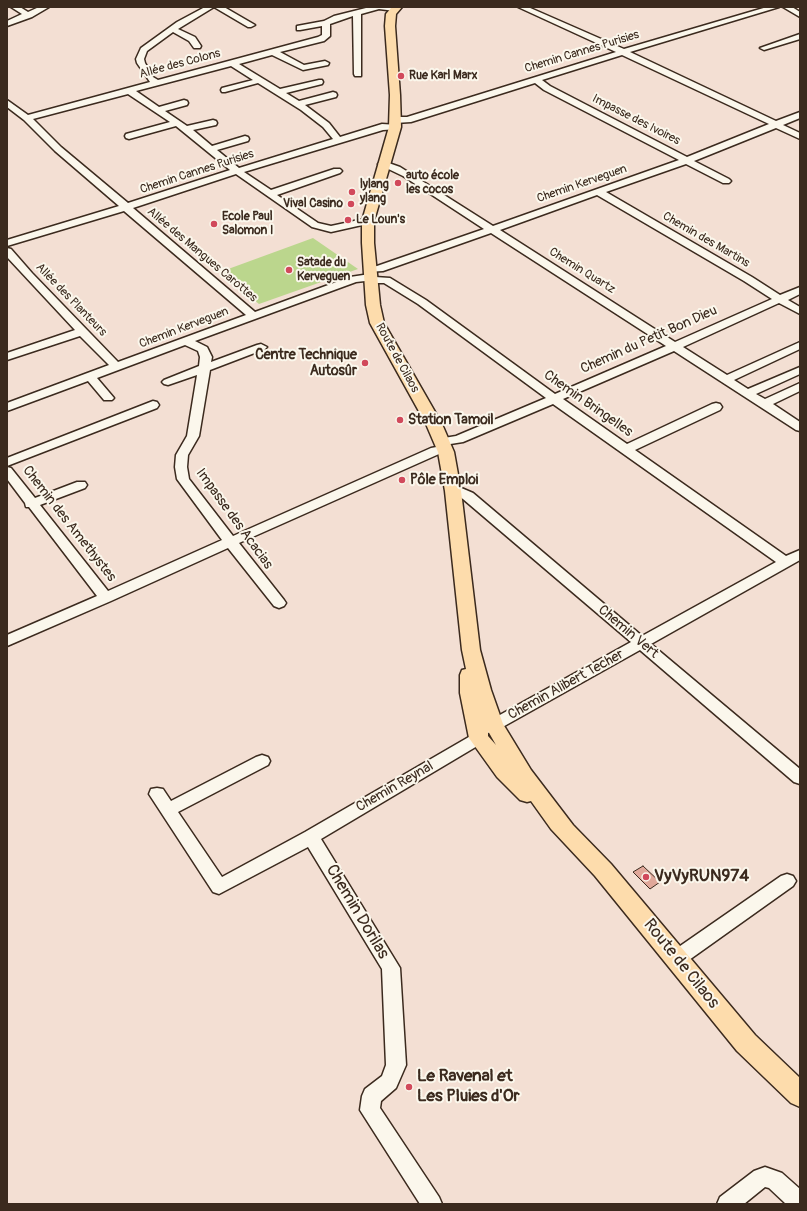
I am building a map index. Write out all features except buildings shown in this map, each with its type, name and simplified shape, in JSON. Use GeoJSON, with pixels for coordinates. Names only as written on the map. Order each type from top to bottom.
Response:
{"type":"FeatureCollection","features":[{"type":"Feature","properties":{"kind":"main road","name":"Route de Cilaos"},"geometry":{"type":"LineString","coordinates":[[396,8],[392,14],[390,26],[395,95],[395,124],[368,220],[370,276],[377,322],[434,424],[443,445],[453,491],[469,636],[470,693],[484,731],[504,771],[527,788],[603,870],[746,1043],[800,1095]]}},
{"type":"Feature","properties":{"kind":"street"},"geometry":{"type":"LineString","coordinates":[[15,7],[29,15]]}},
{"type":"Feature","properties":{"kind":"street"},"geometry":{"type":"LineString","coordinates":[[7,24],[45,7]]}},
{"type":"Feature","properties":{"kind":"street"},"geometry":{"type":"LineString","coordinates":[[156,83],[150,78],[141,63],[141,55],[149,45],[211,7]]}},
{"type":"Feature","properties":{"kind":"street"},"geometry":{"type":"LineString","coordinates":[[218,7],[251,25]]}},
{"type":"Feature","properties":{"kind":"street"},"geometry":{"type":"LineString","coordinates":[[300,28],[379,7],[396,8]]}},
{"type":"Feature","properties":{"kind":"street"},"geometry":{"type":"LineString","coordinates":[[522,7],[623,52],[800,136]]}},
{"type":"Feature","properties":{"kind":"street","name":"Chemin Cannes Purisies"},"geometry":{"type":"LineString","coordinates":[[7,244],[237,171],[408,120],[535,79],[775,7]]}},
{"type":"Feature","properties":{"kind":"street"},"geometry":{"type":"LineString","coordinates":[[787,7],[800,15]]}},
{"type":"Feature","properties":{"kind":"street"},"geometry":{"type":"LineString","coordinates":[[357,12],[358,74]]}},
{"type":"Feature","properties":{"kind":"street","name":"Allée des Colons"},"geometry":{"type":"LineString","coordinates":[[27,118],[323,38],[326,36],[328,20]]}},
{"type":"Feature","properties":{"kind":"street"},"geometry":{"type":"LineString","coordinates":[[173,29],[192,40],[197,46]]}},
{"type":"Feature","properties":{"kind":"street"},"geometry":{"type":"LineString","coordinates":[[764,48],[800,36]]}},
{"type":"Feature","properties":{"kind":"street"},"geometry":{"type":"LineString","coordinates":[[273,52],[303,68],[325,63]]}},
{"type":"Feature","properties":{"kind":"street"},"geometry":{"type":"LineString","coordinates":[[232,63],[307,110],[326,125],[339,141]]}},
{"type":"Feature","properties":{"kind":"street","name":"Impasse des Ivoires"},"geometry":{"type":"LineString","coordinates":[[535,79],[547,88],[726,181]]}},
{"type":"Feature","properties":{"kind":"street"},"geometry":{"type":"LineString","coordinates":[[225,90],[260,80]]}},
{"type":"Feature","properties":{"kind":"street"},"geometry":{"type":"LineString","coordinates":[[279,92],[319,82]]}},
{"type":"Feature","properties":{"kind":"street"},"geometry":{"type":"LineString","coordinates":[[128,90],[186,129],[204,142],[237,171],[315,225],[321,228],[331,229],[368,220]]}},
{"type":"Feature","properties":{"kind":"street"},"geometry":{"type":"LineString","coordinates":[[298,104],[336,98],[307,110]]}},
{"type":"Feature","properties":{"kind":"street","name":"Allée des Mangues Carottes"},"geometry":{"type":"LineString","coordinates":[[7,103],[27,118],[58,149],[254,316]]}},
{"type":"Feature","properties":{"kind":"street"},"geometry":{"type":"LineString","coordinates":[[158,110],[184,103]]}},
{"type":"Feature","properties":{"kind":"street","name":"Chemin Kerveguen"},"geometry":{"type":"LineString","coordinates":[[7,407],[187,342],[354,279],[370,276],[379,269],[687,160],[800,115]]}},
{"type":"Feature","properties":{"kind":"street"},"geometry":{"type":"LineString","coordinates":[[129,136],[177,123]]}},
{"type":"Feature","properties":{"kind":"street"},"geometry":{"type":"LineString","coordinates":[[186,129],[213,123]]}},
{"type":"Feature","properties":{"kind":"street"},"geometry":{"type":"LineString","coordinates":[[204,142],[230,135]]}},
{"type":"Feature","properties":{"kind":"street"},"geometry":{"type":"LineString","coordinates":[[211,149],[245,139]]}},
{"type":"Feature","properties":{"kind":"street","name":"Chemin Quartz"},"geometry":{"type":"LineString","coordinates":[[383,164],[406,174],[800,427]]}},
{"type":"Feature","properties":{"kind":"street"},"geometry":{"type":"LineString","coordinates":[[270,194],[337,171]]}},
{"type":"Feature","properties":{"kind":"street","name":"Chemin des Martins"},"geometry":{"type":"LineString","coordinates":[[598,192],[800,311]]}},
{"type":"Feature","properties":{"kind":"street","name":"Allée des Planteurs"},"geometry":{"type":"LineString","coordinates":[[7,251],[116,367]]}},
{"type":"Feature","properties":{"kind":"street","name":"Chemin Bringelles"},"geometry":{"type":"LineString","coordinates":[[370,276],[386,280],[422,302],[553,398],[786,562]]}},
{"type":"Feature","properties":{"kind":"street","name":"Chemin du Petit Bon Dieu"},"geometry":{"type":"LineString","coordinates":[[7,641],[231,543],[435,451],[443,445],[613,374],[800,290]]}},
{"type":"Feature","properties":{"kind":"street"},"geometry":{"type":"LineString","coordinates":[[7,357],[83,331]]}},
{"type":"Feature","properties":{"kind":"street","name":"Impasse des Acacias"},"geometry":{"type":"LineString","coordinates":[[187,342],[205,351],[206,356],[193,436],[182,455],[181,467],[184,479],[231,543],[279,603]]}},
{"type":"Feature","properties":{"kind":"street"},"geometry":{"type":"LineString","coordinates":[[727,379],[800,345]]}},
{"type":"Feature","properties":{"kind":"street"},"geometry":{"type":"LineString","coordinates":[[168,382],[261,347]]}},
{"type":"Feature","properties":{"kind":"street"},"geometry":{"type":"LineString","coordinates":[[748,393],[800,370]]}},
{"type":"Feature","properties":{"kind":"street"},"geometry":{"type":"LineString","coordinates":[[91,377],[108,398]]}},
{"type":"Feature","properties":{"kind":"street"},"geometry":{"type":"LineString","coordinates":[[765,404],[800,386]]}},
{"type":"Feature","properties":{"kind":"street"},"geometry":{"type":"LineString","coordinates":[[7,462],[153,405]]}},
{"type":"Feature","properties":{"kind":"street"},"geometry":{"type":"LineString","coordinates":[[626,449],[716,407]]}},
{"type":"Feature","properties":{"kind":"street","name":"Chemin des Amethystes"},"geometry":{"type":"LineString","coordinates":[[7,471],[106,598]]}},
{"type":"Feature","properties":{"kind":"street"},"geometry":{"type":"LineString","coordinates":[[32,504],[81,485]]}},
{"type":"Feature","properties":{"kind":"street","name":"Chemin Vert"},"geometry":{"type":"LineString","coordinates":[[453,491],[459,490],[468,496],[800,778]]}},
{"type":"Feature","properties":{"kind":"street","name":"Chemin Alibert Techer"},"geometry":{"type":"LineString","coordinates":[[484,731],[800,554]]}},
{"type":"Feature","properties":{"kind":"street","name":"Chemin Reynal"},"geometry":{"type":"LineString","coordinates":[[168,810],[219,887],[311,837],[484,731]]}},
{"type":"Feature","properties":{"kind":"street"},"geometry":{"type":"LineString","coordinates":[[157,794],[168,810],[262,761]]}},
{"type":"Feature","properties":{"kind":"street","name":"Chemin Dorilas"},"geometry":{"type":"LineString","coordinates":[[311,837],[391,968],[396,1065],[389,1082],[372,1096],[370,1110],[432,1204]]}},
{"type":"Feature","properties":{"kind":"street"},"geometry":{"type":"LineString","coordinates":[[676,959],[787,881]]}},
{"type":"Feature","properties":{"kind":"street"},"geometry":{"type":"LineString","coordinates":[[727,1204],[761,1178],[765,1177],[775,1180],[800,1203]]}},
{"type":"Feature","properties":{"kind":"green space","name":"Satade du Kerveguen"},"geometry":{"type":"Polygon","coordinates":[[[313,238],[358,269],[259,304],[220,272],[313,238]]]}},
{"type":"Feature","properties":{"kind":"place","name":"Rue Karl Marx"},"geometry":{"type":"Point","coordinates":[401,76]}},
{"type":"Feature","properties":{"kind":"place","name":"auto école les cocos"},"geometry":{"type":"Point","coordinates":[398,183]}},
{"type":"Feature","properties":{"kind":"place","name":"lylang ylang"},"geometry":{"type":"Point","coordinates":[352,192]}},
{"type":"Feature","properties":{"kind":"place","name":"Vival Casino"},"geometry":{"type":"Point","coordinates":[351,204]}},
{"type":"Feature","properties":{"kind":"place","name":"Le Loun's"},"geometry":{"type":"Point","coordinates":[348,220]}},
{"type":"Feature","properties":{"kind":"place","name":"Ecole Paul Salomon I"},"geometry":{"type":"Point","coordinates":[214,224]}},
{"type":"Feature","properties":{"kind":"place","name":"Satade du Kerveguen"},"geometry":{"type":"Point","coordinates":[289,270]}},
{"type":"Feature","properties":{"kind":"place","name":"Centre Technique Autosûr"},"geometry":{"type":"Point","coordinates":[365,363]}},
{"type":"Feature","properties":{"kind":"place","name":"Station Tamoil"},"geometry":{"type":"Point","coordinates":[400,420]}},
{"type":"Feature","properties":{"kind":"place","name":"Pôle Emploi"},"geometry":{"type":"Point","coordinates":[402,480]}},
{"type":"Feature","properties":{"kind":"place","name":"VyVyRUN974"},"geometry":{"type":"Point","coordinates":[646,877]}},
{"type":"Feature","properties":{"kind":"place","name":"Le Ravenal et Les Pluies d'Or"},"geometry":{"type":"Point","coordinates":[409,1087]}}]}
